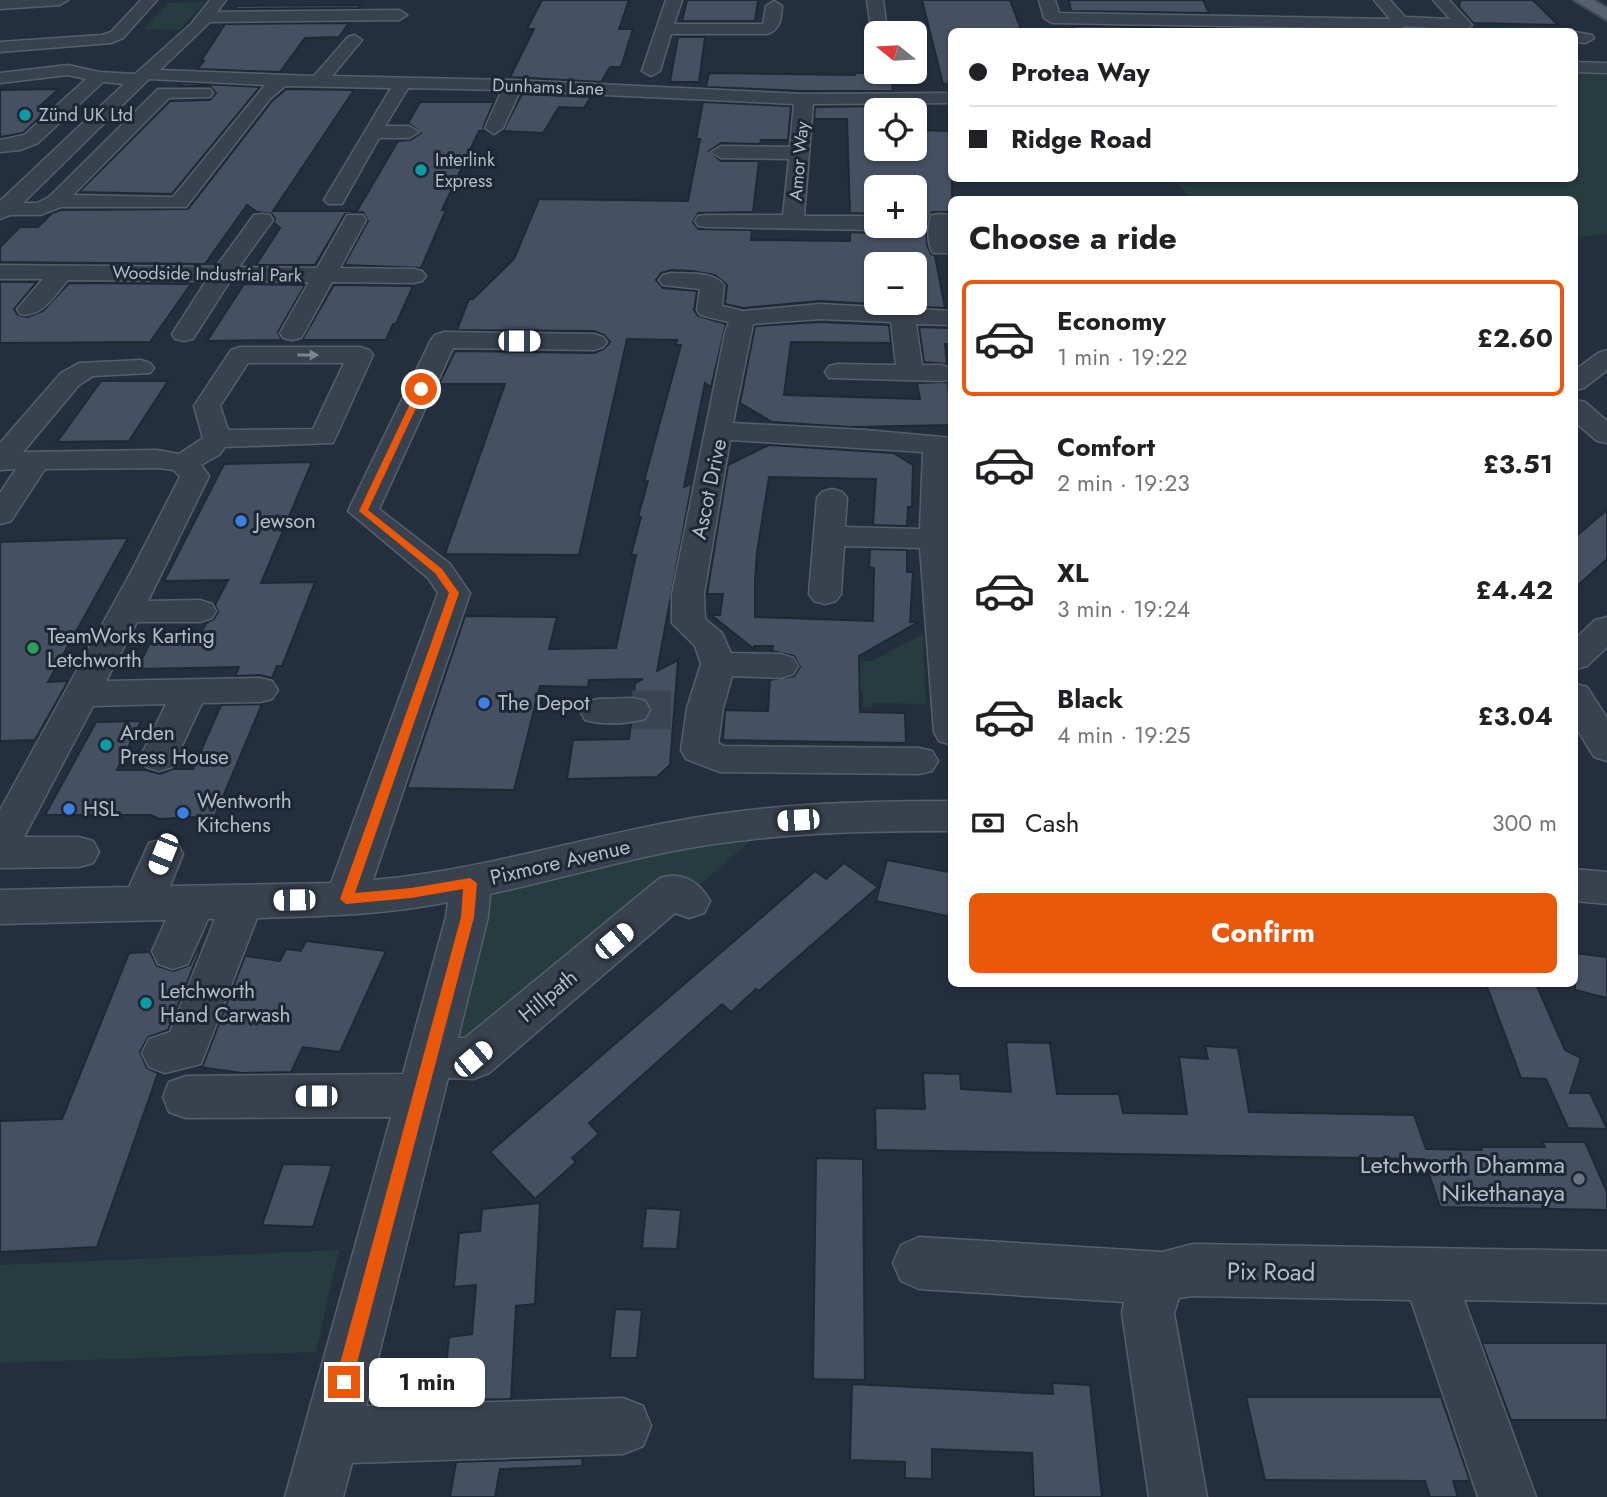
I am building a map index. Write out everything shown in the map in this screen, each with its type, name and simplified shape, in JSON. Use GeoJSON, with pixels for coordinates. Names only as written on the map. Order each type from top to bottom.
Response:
{"type":"FeatureCollection","features":[{"type":"Feature","properties":{"kind":"main road"},"geometry":{"type":"LineString","coordinates":[[1582,0],[1607,15]]}},
{"type":"Feature","properties":{"kind":"street"},"geometry":{"type":"LineString","coordinates":[[0,4],[60,0]]}},
{"type":"Feature","properties":{"kind":"street"},"geometry":{"type":"LineString","coordinates":[[0,47],[105,40],[117,35],[149,0]]}},
{"type":"Feature","properties":{"kind":"street"},"geometry":{"type":"LineString","coordinates":[[6,202],[176,48],[218,0]]}},
{"type":"Feature","properties":{"kind":"street"},"geometry":{"type":"LineString","coordinates":[[651,71],[674,0]]}},
{"type":"Feature","properties":{"kind":"street"},"geometry":{"type":"LineString","coordinates":[[875,0],[878,21]]}},
{"type":"Feature","properties":{"kind":"street"},"geometry":{"type":"LineString","coordinates":[[1047,0],[1052,18],[1287,28],[1365,27],[1398,20],[1428,28],[1464,25],[1441,0]]}},
{"type":"Feature","properties":{"kind":"street"},"geometry":{"type":"LineString","coordinates":[[1152,0],[1160,21]]}},
{"type":"Feature","properties":{"kind":"street"},"geometry":{"type":"LineString","coordinates":[[1253,0],[1256,26]]}},
{"type":"Feature","properties":{"kind":"street"},"geometry":{"type":"LineString","coordinates":[[1273,0],[1287,28]]}},
{"type":"Feature","properties":{"kind":"street"},"geometry":{"type":"LineString","coordinates":[[1382,0],[1398,20]]}},
{"type":"Feature","properties":{"kind":"street"},"geometry":{"type":"LineString","coordinates":[[663,29],[767,29],[772,24],[774,6]]}},
{"type":"Feature","properties":{"kind":"street"},"geometry":{"type":"LineString","coordinates":[[1412,8],[1428,28]]}},
{"type":"Feature","properties":{"kind":"street"},"geometry":{"type":"LineString","coordinates":[[1302,9],[1304,13],[1314,17],[1365,27]]}},
{"type":"Feature","properties":{"kind":"street"},"geometry":{"type":"LineString","coordinates":[[205,18],[399,15]]}},
{"type":"Feature","properties":{"kind":"street"},"geometry":{"type":"LineString","coordinates":[[319,81],[348,47],[321,54]]}},
{"type":"Feature","properties":{"kind":"street"},"geometry":{"type":"LineString","coordinates":[[1578,67],[1607,68]]}},
{"type":"Feature","properties":{"kind":"street","name":"Dunhams Lane"},"geometry":{"type":"LineString","coordinates":[[0,78],[68,70],[99,77],[716,88],[804,99],[948,98]]}},
{"type":"Feature","properties":{"kind":"street"},"geometry":{"type":"LineString","coordinates":[[0,146],[20,144],[31,139],[99,77]]}},
{"type":"Feature","properties":{"kind":"street"},"geometry":{"type":"LineString","coordinates":[[6,202],[40,209],[58,201],[179,202],[264,95],[281,81]]}},
{"type":"Feature","properties":{"kind":"street"},"geometry":{"type":"LineString","coordinates":[[335,200],[403,82]]}},
{"type":"Feature","properties":{"kind":"street"},"geometry":{"type":"LineString","coordinates":[[494,128],[513,85]]}},
{"type":"Feature","properties":{"kind":"street"},"geometry":{"type":"LineString","coordinates":[[58,201],[164,93],[264,95]]}},
{"type":"Feature","properties":{"kind":"street","name":"Amor Way"},"geometry":{"type":"LineString","coordinates":[[793,222],[804,99]]}},
{"type":"Feature","properties":{"kind":"street"},"geometry":{"type":"LineString","coordinates":[[372,132],[409,132]]}},
{"type":"Feature","properties":{"kind":"street"},"geometry":{"type":"LineString","coordinates":[[721,152],[799,153]]}},
{"type":"Feature","properties":{"kind":"street"},"geometry":{"type":"LineString","coordinates":[[0,156],[57,156]]}},
{"type":"Feature","properties":{"kind":"street"},"geometry":{"type":"LineString","coordinates":[[184,334],[262,220]]}},
{"type":"Feature","properties":{"kind":"street"},"geometry":{"type":"LineString","coordinates":[[292,333],[355,220]]}},
{"type":"Feature","properties":{"kind":"street"},"geometry":{"type":"LineString","coordinates":[[941,248],[940,220],[947,220]]}},
{"type":"Feature","properties":{"kind":"street","name":"Amor Way"},"geometry":{"type":"LineString","coordinates":[[706,222],[864,223]]}},
{"type":"Feature","properties":{"kind":"street","name":"Woodside Industrial Park"},"geometry":{"type":"LineString","coordinates":[[0,272],[414,276]]}},
{"type":"Feature","properties":{"kind":"street"},"geometry":{"type":"LineString","coordinates":[[29,309],[61,273]]}},
{"type":"Feature","properties":{"kind":"street"},"geometry":{"type":"LineString","coordinates":[[671,280],[712,285],[709,310],[743,318],[796,312],[948,318]]}},
{"type":"Feature","properties":{"kind":"street"},"geometry":{"type":"LineString","coordinates":[[718,431],[737,333],[743,318]]}},
{"type":"Feature","properties":{"kind":"street"},"geometry":{"type":"LineString","coordinates":[[903,318],[910,373]]}},
{"type":"Feature","properties":{"kind":"street"},"geometry":{"type":"LineString","coordinates":[[346,899],[454,593],[439,571],[363,511],[444,340],[594,342]]}},
{"type":"Feature","properties":{"kind":"street"},"geometry":{"type":"LineString","coordinates":[[240,355],[360,355],[323,438],[217,439],[207,415],[207,406],[240,355]]}},
{"type":"Feature","properties":{"kind":"street"},"geometry":{"type":"LineString","coordinates":[[1578,380],[1607,358]]}},
{"type":"Feature","properties":{"kind":"street"},"geometry":{"type":"LineString","coordinates":[[0,461],[71,379],[88,368],[141,368]]}},
{"type":"Feature","properties":{"kind":"street"},"geometry":{"type":"LineString","coordinates":[[838,372],[942,373]]}},
{"type":"Feature","properties":{"kind":"street"},"geometry":{"type":"LineString","coordinates":[[1578,411],[1607,435]]}},
{"type":"Feature","properties":{"kind":"street","name":"Ascot Drive"},"geometry":{"type":"LineString","coordinates":[[718,664],[710,641],[688,623],[688,594],[718,431],[945,445]]}},
{"type":"Feature","properties":{"kind":"street"},"geometry":{"type":"LineString","coordinates":[[0,461],[157,460],[183,463],[209,449],[217,439]]}},
{"type":"Feature","properties":{"kind":"street"},"geometry":{"type":"LineString","coordinates":[[945,445],[936,539],[945,586],[948,649]]}},
{"type":"Feature","properties":{"kind":"street"},"geometry":{"type":"LineString","coordinates":[[0,515],[36,461]]}},
{"type":"Feature","properties":{"kind":"street"},"geometry":{"type":"LineString","coordinates":[[0,846],[126,612],[195,476],[183,463]]}},
{"type":"Feature","properties":{"kind":"street"},"geometry":{"type":"LineString","coordinates":[[825,594],[832,498]]}},
{"type":"Feature","properties":{"kind":"street"},"geometry":{"type":"LineString","coordinates":[[829,536],[936,539]]}},
{"type":"Feature","properties":{"kind":"street"},"geometry":{"type":"LineString","coordinates":[[126,612],[200,611]]}},
{"type":"Feature","properties":{"kind":"street"},"geometry":{"type":"LineString","coordinates":[[1578,655],[1607,628]]}},
{"type":"Feature","properties":{"kind":"street"},"geometry":{"type":"LineString","coordinates":[[781,666],[718,664],[690,709],[699,750],[720,759],[919,761]]}},
{"type":"Feature","properties":{"kind":"street"},"geometry":{"type":"LineString","coordinates":[[82,694],[260,690]]}},
{"type":"Feature","properties":{"kind":"street"},"geometry":{"type":"LineString","coordinates":[[159,758],[190,691]]}},
{"type":"Feature","properties":{"kind":"street"},"geometry":{"type":"LineString","coordinates":[[1578,708],[1607,748]]}},
{"type":"Feature","properties":{"kind":"street","name":"Pixmore Avenue"},"geometry":{"type":"LineString","coordinates":[[0,907],[346,899],[411,893],[470,883],[670,837],[729,827],[868,817],[948,816]]}},
{"type":"Feature","properties":{"kind":"street"},"geometry":{"type":"LineString","coordinates":[[0,853],[79,852]]}},
{"type":"Feature","properties":{"kind":"street"},"geometry":{"type":"LineString","coordinates":[[142,904],[163,854]]}},
{"type":"Feature","properties":{"kind":"street"},"geometry":{"type":"LineString","coordinates":[[314,1497],[467,917],[470,883]]}},
{"type":"Feature","properties":{"kind":"street"},"geometry":{"type":"LineString","coordinates":[[1578,885],[1607,888]]}},
{"type":"Feature","properties":{"kind":"street","name":"Hillpath"},"geometry":{"type":"LineString","coordinates":[[425,1076],[473,1059],[674,890],[689,901]]}},
{"type":"Feature","properties":{"kind":"street"},"geometry":{"type":"LineString","coordinates":[[165,1053],[185,1050],[243,901]]}},
{"type":"Feature","properties":{"kind":"street"},"geometry":{"type":"LineString","coordinates":[[173,951],[195,902]]}},
{"type":"Feature","properties":{"kind":"street"},"geometry":{"type":"LineString","coordinates":[[186,1097],[425,1076]]}},
{"type":"Feature","properties":{"kind":"street","name":"Pix Road"},"geometry":{"type":"LineString","coordinates":[[919,1263],[1161,1278],[1193,1270],[1607,1277]]}},
{"type":"Feature","properties":{"kind":"street"},"geometry":{"type":"LineString","coordinates":[[1428,1274],[1507,1497]]}},
{"type":"Feature","properties":{"kind":"street"},"geometry":{"type":"LineString","coordinates":[[1161,1278],[1151,1290],[1148,1313],[1178,1497]]}},
{"type":"Feature","properties":{"kind":"street"},"geometry":{"type":"LineString","coordinates":[[330,1435],[623,1426]]}},
{"type":"Feature","properties":{"kind":"green space"},"geometry":{"type":"Polygon","coordinates":[[[205,2],[179,30],[144,29],[168,3],[205,2]]]}},
{"type":"Feature","properties":{"kind":"green space"},"geometry":{"type":"Polygon","coordinates":[[[1578,67],[1607,68],[1607,234],[1578,237],[1578,196],[1188,196],[1176,182],[1578,182],[1578,67]]]}},
{"type":"Feature","properties":{"kind":"green space"},"geometry":{"type":"Polygon","coordinates":[[[923,634],[926,704],[873,703],[872,707],[863,707],[863,692],[769,689],[769,682],[786,682],[789,660],[872,661],[923,634]]]}},
{"type":"Feature","properties":{"kind":"green space"},"geometry":{"type":"Polygon","coordinates":[[[753,839],[689,894],[470,1049],[439,1048],[479,899],[664,847],[753,839]]]}},
{"type":"Feature","properties":{"kind":"green space"},"geometry":{"type":"Polygon","coordinates":[[[339,1250],[316,1352],[0,1363],[0,1265],[339,1250]]]}},
{"type":"Feature","properties":{"kind":"building"},"geometry":{"type":"Polygon","coordinates":[[[542,0],[629,0],[619,29],[633,29],[621,67],[610,67],[601,82],[510,77],[534,29],[527,29],[542,0]]]}},
{"type":"Feature","properties":{"kind":"building"},"geometry":{"type":"Polygon","coordinates":[[[687,0],[758,0],[755,21],[682,21],[687,0]]]}},
{"type":"Feature","properties":{"kind":"building"},"geometry":{"type":"Polygon","coordinates":[[[922,0],[1010,0],[1020,28],[948,28],[948,83],[943,84],[922,0]]]}},
{"type":"Feature","properties":{"kind":"building"},"geometry":{"type":"Polygon","coordinates":[[[1069,0],[1203,0],[1209,13],[1071,11],[1069,0]]]}},
{"type":"Feature","properties":{"kind":"building"},"geometry":{"type":"Polygon","coordinates":[[[1460,0],[1533,0],[1558,25],[1473,23],[1459,7],[1460,0]]]}},
{"type":"Feature","properties":{"kind":"building"},"geometry":{"type":"Polygon","coordinates":[[[361,5],[359,8],[235,9],[237,6],[361,5]]]}},
{"type":"Feature","properties":{"kind":"building"},"geometry":{"type":"Polygon","coordinates":[[[349,23],[339,37],[305,38],[280,72],[197,69],[225,24],[349,23]]]}},
{"type":"Feature","properties":{"kind":"building"},"geometry":{"type":"Polygon","coordinates":[[[1074,26],[1216,28],[1075,28],[1074,26]]]}},
{"type":"Feature","properties":{"kind":"building"},"geometry":{"type":"Polygon","coordinates":[[[678,37],[705,37],[699,82],[670,82],[678,37]]]}},
{"type":"Feature","properties":{"kind":"building"},"geometry":{"type":"Polygon","coordinates":[[[709,73],[864,73],[864,84],[892,84],[893,91],[804,91],[706,87],[709,73]]]}},
{"type":"Feature","properties":{"kind":"building"},"geometry":{"type":"Polygon","coordinates":[[[183,83],[260,87],[172,194],[79,192],[170,101],[210,100],[216,93],[210,86],[180,86],[183,83]]]}},
{"type":"Feature","properties":{"kind":"building","name":"Zünd UK Ltd"},"geometry":{"type":"Polygon","coordinates":[[[59,89],[41,105],[53,105],[23,133],[0,137],[0,90],[59,89]]]}},
{"type":"Feature","properties":{"kind":"building"},"geometry":{"type":"Polygon","coordinates":[[[286,89],[354,90],[273,211],[357,211],[398,141],[410,140],[421,133],[408,123],[420,102],[494,102],[483,127],[484,131],[479,131],[442,210],[446,210],[421,268],[344,265],[368,221],[363,212],[345,214],[315,265],[256,265],[280,228],[274,223],[272,214],[257,212],[247,205],[205,264],[0,262],[0,247],[20,227],[38,227],[52,213],[61,210],[188,209],[272,101],[286,89]]]}},
{"type":"Feature","properties":{"kind":"building"},"geometry":{"type":"Polygon","coordinates":[[[522,94],[591,97],[584,108],[559,107],[543,133],[503,131],[522,94]]]}},
{"type":"Feature","properties":{"kind":"building"},"geometry":{"type":"Polygon","coordinates":[[[703,102],[791,106],[788,140],[761,140],[760,144],[721,143],[709,151],[721,161],[759,161],[753,212],[698,213],[693,222],[698,229],[752,230],[751,240],[850,241],[850,232],[864,233],[864,238],[927,238],[931,254],[935,256],[945,308],[927,307],[927,252],[864,252],[864,303],[820,301],[743,308],[725,304],[727,285],[715,275],[671,270],[661,273],[656,280],[663,288],[697,291],[694,310],[698,316],[726,324],[711,387],[705,383],[684,487],[692,483],[657,671],[678,660],[670,765],[657,777],[567,779],[573,740],[629,739],[631,725],[646,722],[652,711],[647,700],[634,696],[635,683],[643,679],[589,680],[588,687],[540,686],[514,790],[407,788],[465,616],[557,617],[549,649],[616,648],[636,555],[631,555],[648,481],[644,481],[681,345],[676,345],[677,340],[627,339],[579,555],[445,554],[505,384],[439,384],[455,351],[594,353],[604,349],[610,342],[604,335],[594,331],[457,330],[469,299],[473,299],[514,259],[539,199],[688,201],[700,139],[696,139],[703,102]]]}},
{"type":"Feature","properties":{"kind":"building"},"geometry":{"type":"Polygon","coordinates":[[[864,106],[864,161],[927,161],[927,130],[948,131],[948,182],[952,182],[952,196],[948,196],[948,212],[932,212],[927,226],[927,175],[864,175],[864,214],[850,213],[847,119],[814,119],[815,107],[864,106]]]}},
{"type":"Feature","properties":{"kind":"building"},"geometry":{"type":"Polygon","coordinates":[[[0,282],[37,282],[14,309],[18,315],[28,317],[43,311],[69,283],[191,284],[150,342],[0,343],[0,282]]]}},
{"type":"Feature","properties":{"kind":"building"},"geometry":{"type":"Polygon","coordinates":[[[244,284],[305,285],[278,332],[282,340],[207,341],[244,284]]]}},
{"type":"Feature","properties":{"kind":"building"},"geometry":{"type":"Polygon","coordinates":[[[334,285],[413,286],[386,340],[302,340],[334,285]]]}},
{"type":"Feature","properties":{"kind":"building"},"geometry":{"type":"Polygon","coordinates":[[[820,322],[889,325],[891,343],[791,342],[784,395],[920,399],[917,383],[948,382],[948,425],[850,427],[772,422],[740,403],[755,326],[820,322]]]}},
{"type":"Feature","properties":{"kind":"building"},"geometry":{"type":"Polygon","coordinates":[[[919,327],[948,328],[948,344],[945,344],[947,364],[924,362],[919,327]]]}},
{"type":"Feature","properties":{"kind":"building"},"geometry":{"type":"Polygon","coordinates":[[[101,381],[168,381],[129,441],[57,442],[101,381]]]}},
{"type":"Feature","properties":{"kind":"building"},"geometry":{"type":"Polygon","coordinates":[[[769,445],[893,453],[913,465],[912,507],[908,507],[907,526],[873,525],[876,479],[769,477],[755,582],[755,617],[873,621],[874,568],[869,567],[870,549],[907,550],[907,572],[913,572],[910,622],[918,622],[859,656],[860,712],[905,713],[906,743],[723,740],[725,710],[768,711],[770,680],[794,676],[800,667],[794,656],[772,651],[773,646],[754,646],[754,649],[711,615],[720,615],[723,594],[707,594],[728,465],[769,445]]]}},
{"type":"Feature","properties":{"kind":"building"},"geometry":{"type":"Polygon","coordinates":[[[312,462],[261,583],[315,582],[282,666],[277,666],[272,678],[260,675],[235,676],[239,667],[137,669],[151,641],[198,640],[206,623],[214,619],[218,612],[215,605],[228,580],[164,581],[224,464],[312,462]]]}},
{"type":"Feature","properties":{"kind":"building"},"geometry":{"type":"Polygon","coordinates":[[[1607,510],[1607,559],[1578,585],[1578,534],[1607,510]]]}},
{"type":"Feature","properties":{"kind":"building","name":"TeamWorks Karting Letchworth"},"geometry":{"type":"Polygon","coordinates":[[[128,538],[48,682],[68,681],[35,740],[0,741],[0,542],[128,538]]]}},
{"type":"Feature","properties":{"kind":"building","name":"Arden Press House"},"geometry":{"type":"Polygon","coordinates":[[[262,704],[215,816],[159,819],[151,815],[45,815],[96,722],[141,721],[117,770],[145,770],[160,774],[173,769],[193,769],[221,705],[262,704]]]}},
{"type":"Feature","properties":{"kind":"building"},"geometry":{"type":"Polygon","coordinates":[[[887,860],[948,872],[948,916],[876,901],[887,860]]]}},
{"type":"Feature","properties":{"kind":"building"},"geometry":{"type":"Polygon","coordinates":[[[844,863],[878,887],[759,991],[756,989],[731,1012],[722,1004],[589,1123],[599,1134],[572,1158],[576,1162],[535,1199],[490,1152],[815,871],[826,879],[844,863]]]}},
{"type":"Feature","properties":{"kind":"building"},"geometry":{"type":"Polygon","coordinates":[[[306,941],[386,951],[340,1052],[303,1047],[291,1072],[242,1073],[200,1067],[245,956],[280,961],[286,949],[301,951],[306,941]]]}},
{"type":"Feature","properties":{"kind":"building"},"geometry":{"type":"Polygon","coordinates":[[[197,950],[200,950],[168,1030],[148,1037],[140,1052],[147,1068],[158,1073],[97,1247],[0,1252],[0,1121],[62,1119],[129,953],[150,952],[157,966],[174,971],[190,965],[197,950]]]}},
{"type":"Feature","properties":{"kind":"building"},"geometry":{"type":"Polygon","coordinates":[[[1578,953],[1607,957],[1607,998],[1575,990],[1575,987],[1578,987],[1578,953]]]}},
{"type":"Feature","properties":{"kind":"building"},"geometry":{"type":"Polygon","coordinates":[[[1487,987],[1537,987],[1565,1050],[1581,1058],[1570,1093],[1590,1093],[1607,1129],[1568,1128],[1546,1079],[1521,1078],[1487,987]]]}},
{"type":"Feature","properties":{"kind":"building"},"geometry":{"type":"Polygon","coordinates":[[[1006,1042],[1050,1043],[1057,1094],[1119,1094],[1123,1113],[1187,1114],[1179,1057],[1208,1059],[1205,1046],[1238,1048],[1249,1112],[1414,1115],[1426,1149],[1482,1150],[1481,1147],[1545,1147],[1543,1142],[1585,1142],[1607,1192],[1607,1210],[1440,1207],[1424,1159],[876,1150],[875,1108],[925,1109],[923,1073],[960,1074],[961,1089],[1011,1092],[1006,1042]]]}},
{"type":"Feature","properties":{"kind":"building"},"geometry":{"type":"Polygon","coordinates":[[[816,1158],[863,1159],[865,1380],[813,1379],[816,1158]]]}},
{"type":"Feature","properties":{"kind":"building"},"geometry":{"type":"Polygon","coordinates":[[[283,1164],[332,1165],[313,1227],[262,1225],[283,1164]]]}},
{"type":"Feature","properties":{"kind":"building"},"geometry":{"type":"Polygon","coordinates":[[[540,1203],[535,1304],[516,1306],[511,1399],[466,1400],[466,1397],[443,1400],[449,1337],[472,1334],[476,1285],[454,1287],[459,1233],[480,1231],[482,1209],[540,1203]]]}},
{"type":"Feature","properties":{"kind":"building"},"geometry":{"type":"Polygon","coordinates":[[[646,1208],[681,1210],[677,1249],[642,1248],[646,1208]]]}},
{"type":"Feature","properties":{"kind":"building"},"geometry":{"type":"Polygon","coordinates":[[[615,1309],[642,1310],[637,1358],[610,1358],[615,1309]]]}},
{"type":"Feature","properties":{"kind":"building"},"geometry":{"type":"Polygon","coordinates":[[[1482,1343],[1607,1343],[1607,1420],[1511,1420],[1482,1343]]]}},
{"type":"Feature","properties":{"kind":"building"},"geometry":{"type":"Polygon","coordinates":[[[1052,1383],[1090,1385],[1102,1497],[1034,1497],[1032,1453],[932,1449],[932,1479],[905,1478],[905,1462],[850,1460],[852,1384],[1053,1394],[1052,1383]]]}},
{"type":"Feature","properties":{"kind":"building"},"geometry":{"type":"Polygon","coordinates":[[[1246,1397],[1441,1397],[1470,1481],[1453,1481],[1458,1497],[1430,1497],[1425,1481],[1265,1480],[1246,1397]]]}},
{"type":"Feature","properties":{"kind":"building"},"geometry":{"type":"Polygon","coordinates":[[[583,1458],[582,1466],[500,1469],[495,1497],[450,1497],[456,1462],[583,1458]]]}},
{"type":"Feature","properties":{"kind":"tunnel"},"geometry":{"type":"LineString","coordinates":[[632,710],[675,710]]}},
{"type":"Feature","properties":{"kind":"place","name":"Zünd UK Ltd"},"geometry":{"type":"Point","coordinates":[25,115]}},
{"type":"Feature","properties":{"kind":"place","name":"Interlink Express"},"geometry":{"type":"Point","coordinates":[421,170]}},
{"type":"Feature","properties":{"kind":"place","name":"Jewson"},"geometry":{"type":"Point","coordinates":[241,521]}},
{"type":"Feature","properties":{"kind":"place","name":"TeamWorks Karting Letchworth"},"geometry":{"type":"Point","coordinates":[33,648]}},
{"type":"Feature","properties":{"kind":"place","name":"The Depot"},"geometry":{"type":"Point","coordinates":[484,703]}},
{"type":"Feature","properties":{"kind":"place","name":"Arden Press House"},"geometry":{"type":"Point","coordinates":[106,745]}},
{"type":"Feature","properties":{"kind":"place","name":"HSL"},"geometry":{"type":"Point","coordinates":[69,809]}},
{"type":"Feature","properties":{"kind":"place","name":"Wentworth Kitchens"},"geometry":{"type":"Point","coordinates":[183,813]}},
{"type":"Feature","properties":{"kind":"place","name":"Letchworth Hand Carwash"},"geometry":{"type":"Point","coordinates":[146,1003]}},
{"type":"Feature","properties":{"kind":"place","name":"Letchworth Dhamma Nikethanaya"},"geometry":{"type":"Point","coordinates":[1579,1179]}},
{"type":"Feature","properties":{"kind":"route"},"geometry":{"type":"LineString","coordinates":[[344,1382],[467,917],[470,883],[411,893],[346,899],[454,593],[439,571],[363,511],[421,389]]}}]}
